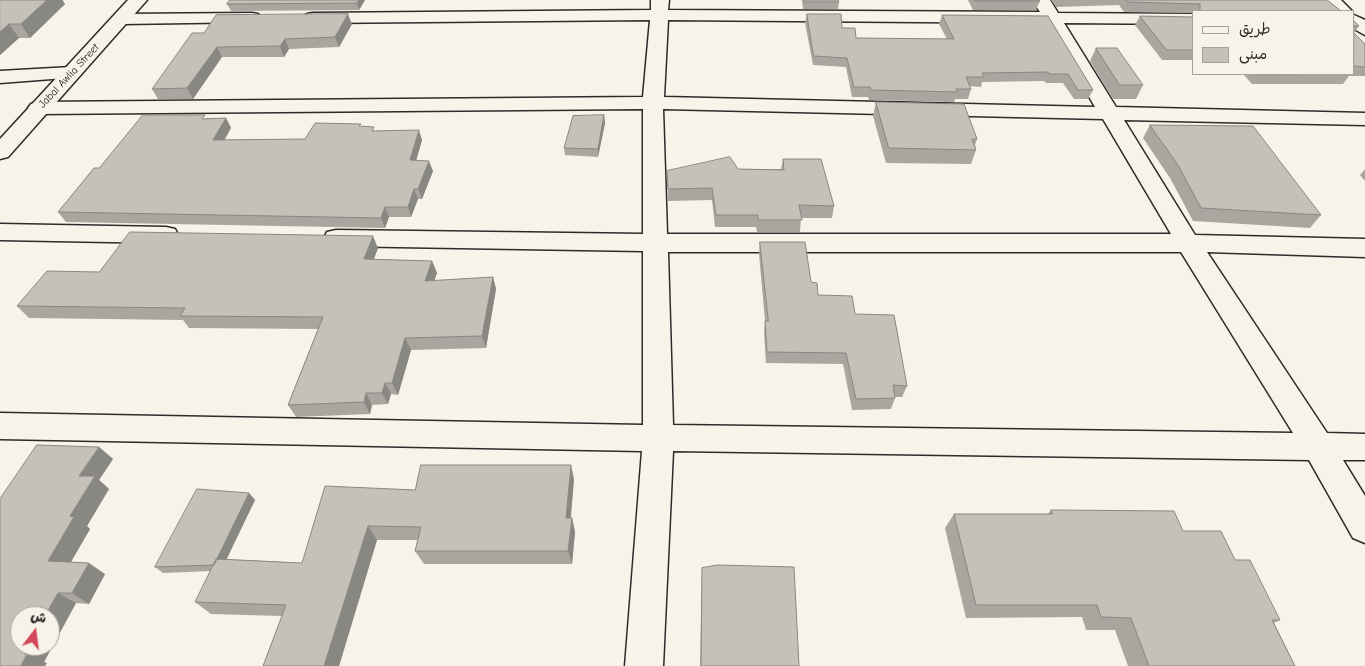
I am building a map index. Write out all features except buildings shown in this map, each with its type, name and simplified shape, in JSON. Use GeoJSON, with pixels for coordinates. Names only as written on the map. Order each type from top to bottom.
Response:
{"type":"FeatureCollection","features":[{"type":"Feature","properties":{"kind":"main road","name":"Jabal Awlia Street"},"geometry":{"type":"LineString","coordinates":[[0,152],[138,0]]}},
{"type":"Feature","properties":{"kind":"main road"},"geometry":{"type":"LineString","coordinates":[[1330,0],[1342,10]]}},
{"type":"Feature","properties":{"kind":"main road"},"geometry":{"type":"LineString","coordinates":[[644,666],[658,438],[653,103],[659,7]]}},
{"type":"Feature","properties":{"kind":"main road"},"geometry":{"type":"LineString","coordinates":[[300,18],[659,7],[1046,8],[1192,19]]}},
{"type":"Feature","properties":{"kind":"main road"},"geometry":{"type":"LineString","coordinates":[[1046,8],[1188,243],[1318,446],[1365,528]]}},
{"type":"Feature","properties":{"kind":"main road"},"geometry":{"type":"LineString","coordinates":[[121,19],[270,18]]}},
{"type":"Feature","properties":{"kind":"main road"},"geometry":{"type":"LineString","coordinates":[[1355,22],[1365,30]]}},
{"type":"Feature","properties":{"kind":"main road"},"geometry":{"type":"LineString","coordinates":[[0,77],[71,73]]}},
{"type":"Feature","properties":{"kind":"main road"},"geometry":{"type":"LineString","coordinates":[[38,108],[653,103],[1365,119]]}},
{"type":"Feature","properties":{"kind":"main road"},"geometry":{"type":"LineString","coordinates":[[0,232],[188,235]]}},
{"type":"Feature","properties":{"kind":"main road"},"geometry":{"type":"LineString","coordinates":[[318,237],[655,243],[1188,243],[1365,248]]}},
{"type":"Feature","properties":{"kind":"main road"},"geometry":{"type":"LineString","coordinates":[[0,426],[658,438],[1365,447]]}}]}
